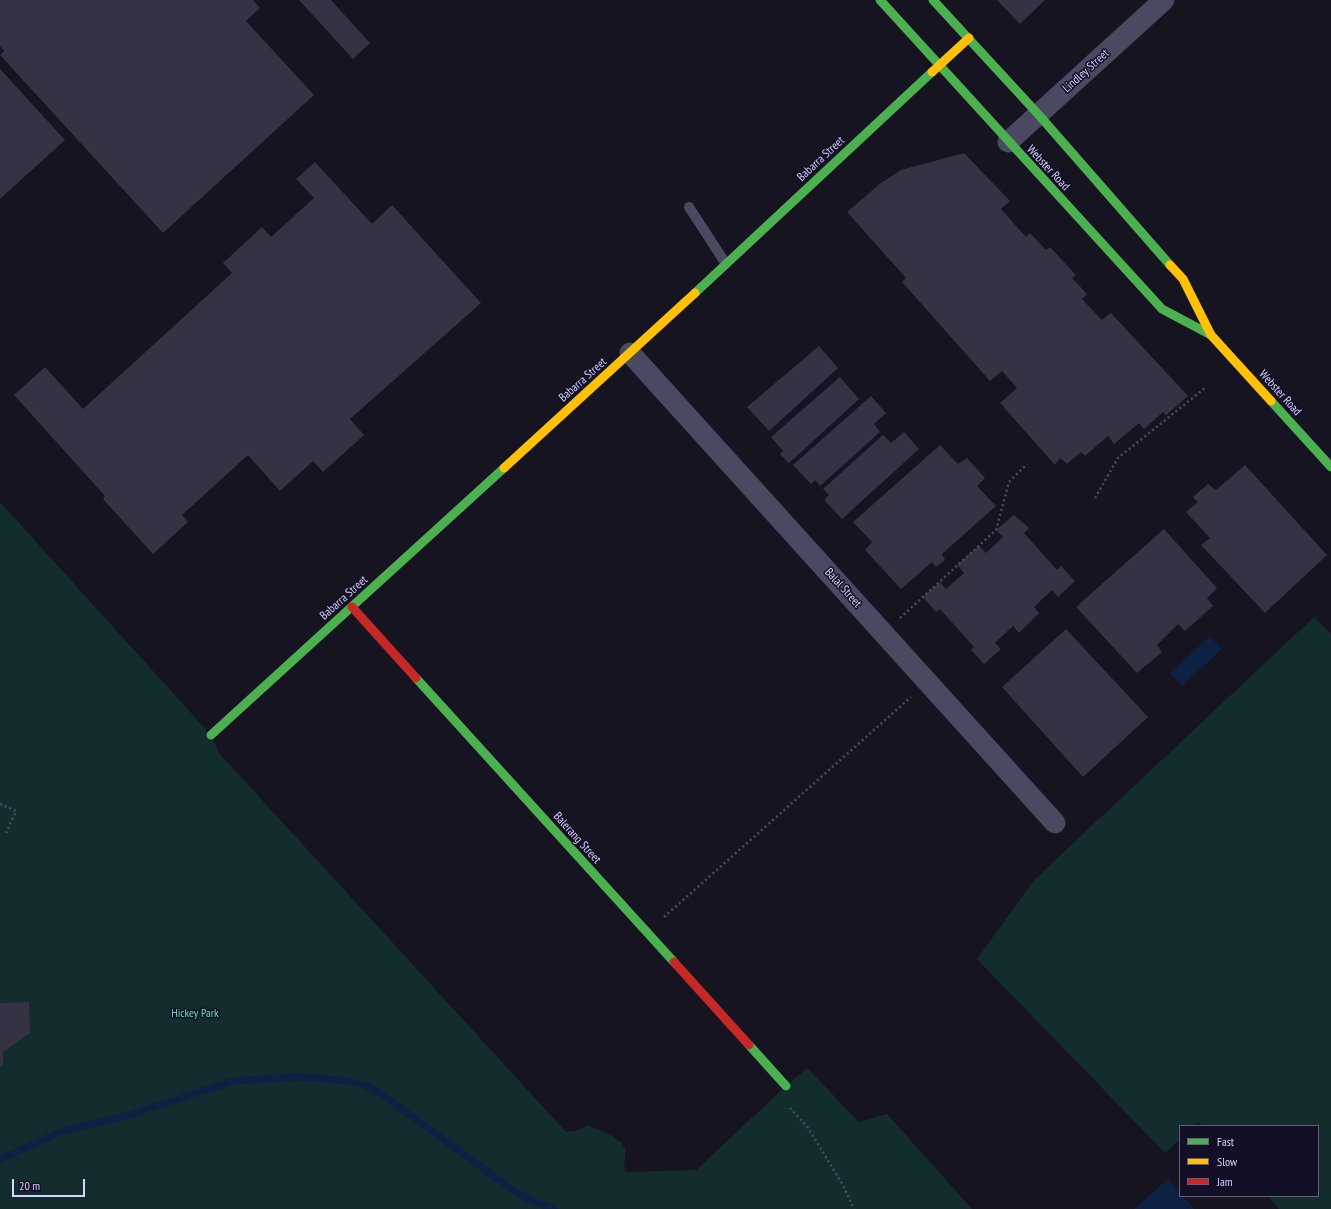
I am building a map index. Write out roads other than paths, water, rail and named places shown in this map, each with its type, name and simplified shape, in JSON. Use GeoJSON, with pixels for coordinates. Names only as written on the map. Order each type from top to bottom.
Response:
{"type":"FeatureCollection","features":[{"type":"Feature","properties":{"kind":"street","name":"Webster Road"},"geometry":{"type":"LineString","coordinates":[[880,0],[1162,309],[1211,335]]}},
{"type":"Feature","properties":{"kind":"street","name":"Webster Road"},"geometry":{"type":"LineString","coordinates":[[933,0],[1038,114],[1183,279],[1211,335],[1331,467]]}},
{"type":"Feature","properties":{"kind":"street","name":"Lindley Street"},"geometry":{"type":"LineString","coordinates":[[1008,142],[1164,0]]}},
{"type":"Feature","properties":{"kind":"street","name":"Babarra Street"},"geometry":{"type":"LineString","coordinates":[[211,735],[630,353],[969,38]]}},
{"type":"Feature","properties":{"kind":"street","name":"Balal Street"},"geometry":{"type":"LineString","coordinates":[[630,353],[1055,823]]}},
{"type":"Feature","properties":{"kind":"street","name":"Balerang Street"},"geometry":{"type":"LineString","coordinates":[[352,607],[786,1086]]}},
{"type":"Feature","properties":{"kind":"lane"},"geometry":{"type":"LineString","coordinates":[[689,207],[726,264]]}},
{"type":"Feature","properties":{"kind":"water"},"geometry":{"type":"Polygon","coordinates":[[[1210,636],[1222,649],[1182,686],[1170,673],[1210,636]]]}},
{"type":"Feature","properties":{"kind":"water"},"geometry":{"type":"Polygon","coordinates":[[[1168,1179],[1179,1192],[1179,1197],[1184,1197],[1194,1209],[1134,1209],[1168,1179]]]}},
{"type":"Feature","properties":{"kind":"waterway"},"geometry":{"type":"LineString","coordinates":[[0,1159],[63,1131],[126,1116],[233,1081],[293,1077],[322,1078],[352,1082],[366,1086],[380,1093],[514,1191],[526,1198],[555,1209]]}},
{"type":"Feature","properties":{"kind":"park label","name":"Hickey Park"},"geometry":{"type":"Point","coordinates":[195,1014]}}]}
